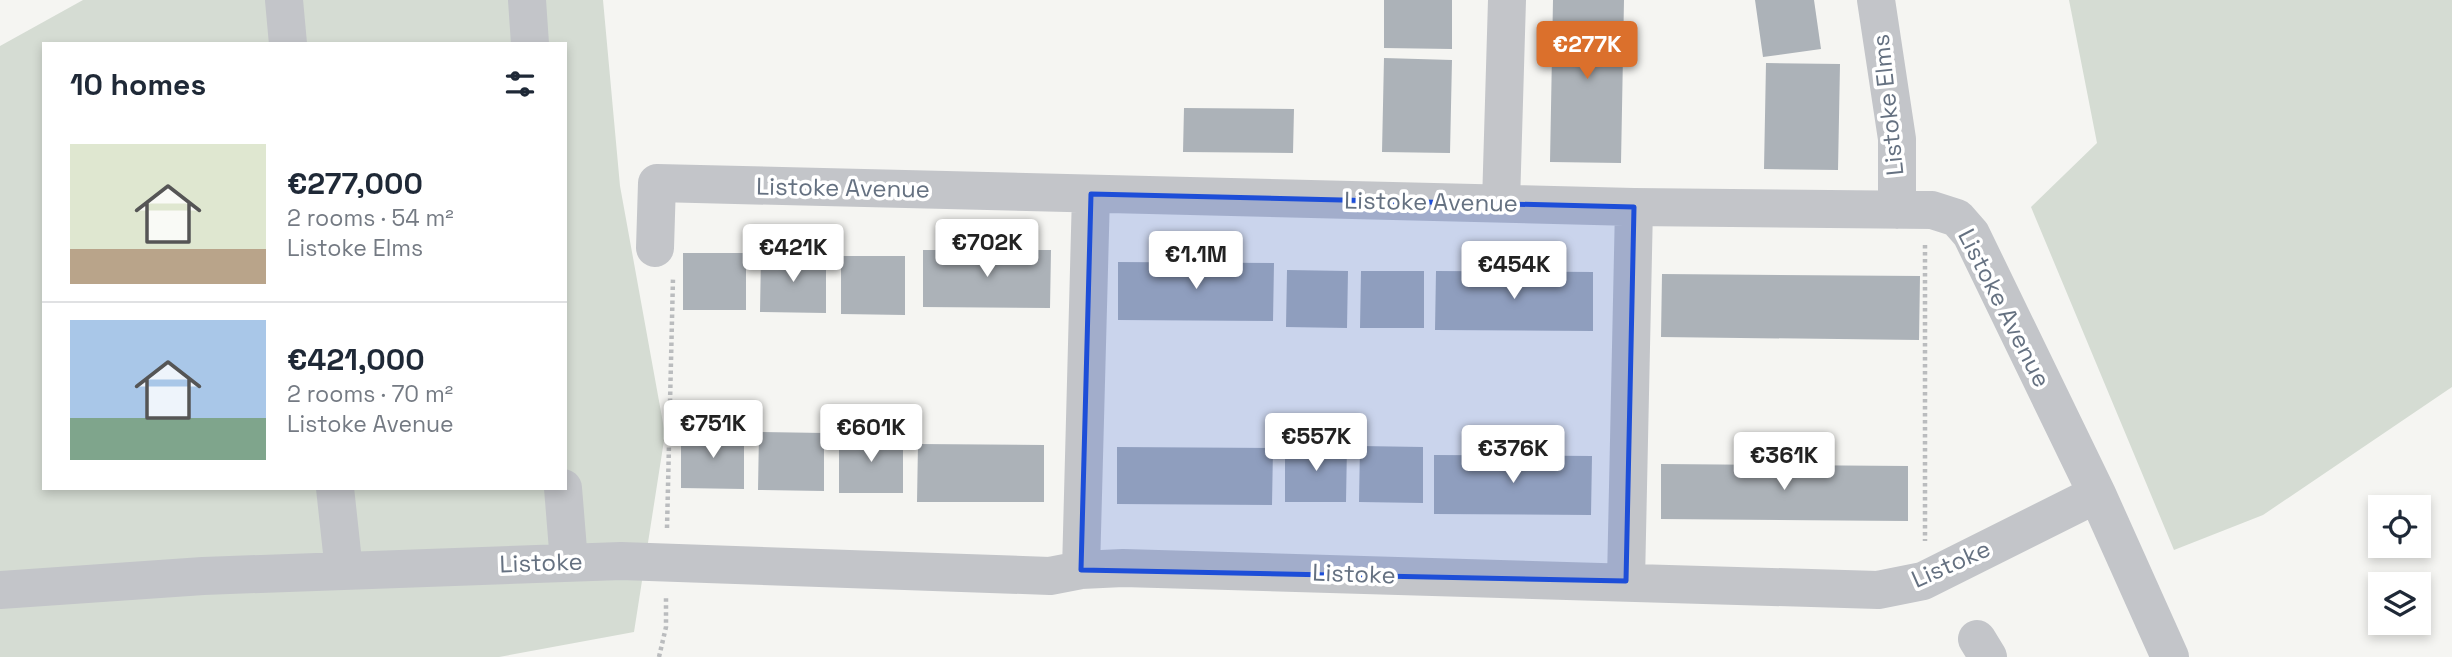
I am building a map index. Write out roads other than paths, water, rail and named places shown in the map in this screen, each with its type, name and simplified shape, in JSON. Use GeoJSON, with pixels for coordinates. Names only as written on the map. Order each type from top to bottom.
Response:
{"type":"FeatureCollection","features":[{"type":"Feature","properties":{"kind":"street"},"geometry":{"type":"LineString","coordinates":[[284,0],[288,42]]}},
{"type":"Feature","properties":{"kind":"street"},"geometry":{"type":"LineString","coordinates":[[527,0],[530,42]]}},
{"type":"Feature","properties":{"kind":"street"},"geometry":{"type":"LineString","coordinates":[[1501,203],[1507,0]]}},
{"type":"Feature","properties":{"kind":"street","name":"Listoke Elms"},"geometry":{"type":"LineString","coordinates":[[1876,0],[1911,210]]}},
{"type":"Feature","properties":{"kind":"street","name":"Listoke Avenue"},"geometry":{"type":"LineString","coordinates":[[655,248],[657,183],[1634,207],[1932,209],[1957,218],[1971,234],[2097,494],[2169,657]]}},
{"type":"Feature","properties":{"kind":"street"},"geometry":{"type":"LineString","coordinates":[[1081,570],[1091,194]]}},
{"type":"Feature","properties":{"kind":"street"},"geometry":{"type":"LineString","coordinates":[[1626,581],[1634,207]]}},
{"type":"Feature","properties":{"kind":"street"},"geometry":{"type":"LineString","coordinates":[[335,490],[344,570]]}},
{"type":"Feature","properties":{"kind":"street"},"geometry":{"type":"LineString","coordinates":[[563,490],[569,562]]}},
{"type":"Feature","properties":{"kind":"street","name":"Listoke"},"geometry":{"type":"LineString","coordinates":[[0,590],[203,576],[344,570],[569,562],[666,562],[1050,576],[1081,570],[1123,568],[1878,590],[1923,582],[2097,494]]}}]}
